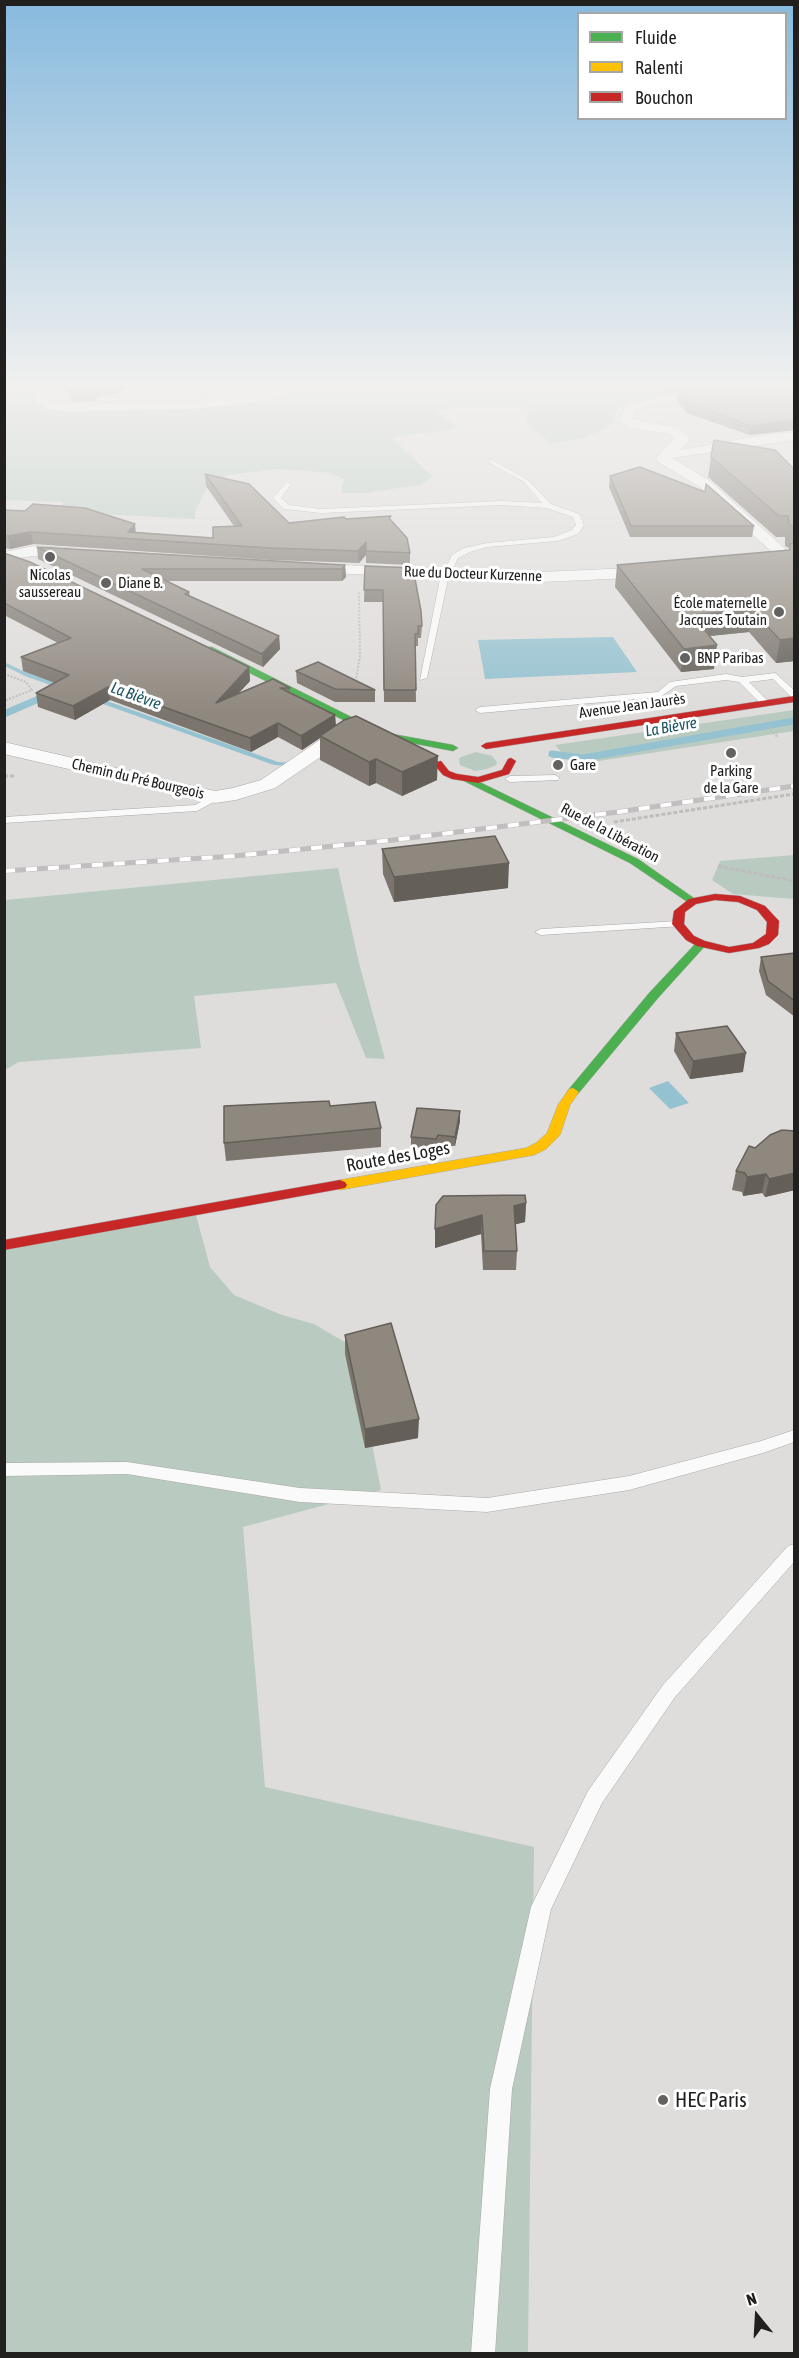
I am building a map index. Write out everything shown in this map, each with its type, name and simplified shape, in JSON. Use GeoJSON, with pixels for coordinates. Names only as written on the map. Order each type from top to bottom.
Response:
{"type":"FeatureCollection","features":[{"type":"Feature","properties":{"kind":"main road"},"geometry":{"type":"LineString","coordinates":[[5,556],[33,566]]}},
{"type":"Feature","properties":{"kind":"main road"},"geometry":{"type":"LineString","coordinates":[[194,642],[371,730],[399,747],[428,759],[468,746]]}},
{"type":"Feature","properties":{"kind":"main road","name":"Avenue Jean Jaurès"},"geometry":{"type":"LineString","coordinates":[[468,746],[707,712],[794,695]]}},
{"type":"Feature","properties":{"kind":"main road"},"geometry":{"type":"LineString","coordinates":[[371,730],[468,746]]}},
{"type":"Feature","properties":{"kind":"main road"},"geometry":{"type":"LineString","coordinates":[[467,779],[489,778],[509,770],[529,749],[562,733]]}},
{"type":"Feature","properties":{"kind":"main road","name":"Rue de la Libération"},"geometry":{"type":"LineString","coordinates":[[468,746],[502,751],[509,770],[541,816]]}},
{"type":"Feature","properties":{"kind":"main road","name":"Rue de la Libération"},"geometry":{"type":"LineString","coordinates":[[428,759],[446,773],[467,779],[634,861],[693,901]]}},
{"type":"Feature","properties":{"kind":"main road"},"geometry":{"type":"LineString","coordinates":[[715,897],[746,901],[761,908],[779,929],[765,942],[743,949],[729,950],[702,944],[682,931],[678,924],[680,911],[693,901],[715,897]]}},
{"type":"Feature","properties":{"kind":"main road","name":"Route des Loges"},"geometry":{"type":"LineString","coordinates":[[4,1245],[529,1152],[541,1146],[553,1135],[564,1105],[576,1088],[654,995],[702,944]]}},
{"type":"Feature","properties":{"kind":"street"},"geometry":{"type":"LineString","coordinates":[[717,494],[791,558]]}},
{"type":"Feature","properties":{"kind":"street"},"geometry":{"type":"LineString","coordinates":[[5,556],[33,551],[94,555]]}},
{"type":"Feature","properties":{"kind":"street"},"geometry":{"type":"LineString","coordinates":[[766,561],[791,558]]}},
{"type":"Feature","properties":{"kind":"street","name":"Rue du Docteur Kurzenne"},"geometry":{"type":"LineString","coordinates":[[293,568],[541,577],[663,571]]}},
{"type":"Feature","properties":{"kind":"street","name":"Chemin du Pré Bourgeois"},"geometry":{"type":"LineString","coordinates":[[4,748],[215,797],[236,794],[268,784],[337,737],[371,730]]}},
{"type":"Feature","properties":{"kind":"lane"},"geometry":{"type":"LineString","coordinates":[[280,494],[277,498],[287,507],[321,511],[502,503],[548,506],[576,516],[580,525],[575,532],[555,539],[487,545],[467,550],[455,557],[447,574],[423,678]]}},
{"type":"Feature","properties":{"kind":"lane"},"geometry":{"type":"LineString","coordinates":[[537,494],[548,506]]}},
{"type":"Feature","properties":{"kind":"lane"},"geometry":{"type":"LineString","coordinates":[[480,710],[660,694],[673,684],[726,677],[742,680],[775,676],[794,695]]}},
{"type":"Feature","properties":{"kind":"lane"},"geometry":{"type":"LineString","coordinates":[[742,680],[762,700]]}},
{"type":"Feature","properties":{"kind":"lane"},"geometry":{"type":"LineString","coordinates":[[509,770],[555,778]]}},
{"type":"Feature","properties":{"kind":"lane"},"geometry":{"type":"LineString","coordinates":[[4,820],[197,808],[215,797]]}},
{"type":"Feature","properties":{"kind":"lane"},"geometry":{"type":"LineString","coordinates":[[542,932],[678,924]]}},
{"type":"Feature","properties":{"kind":"lane"},"geometry":{"type":"LineString","coordinates":[[4,1470],[127,1468],[300,1495],[487,1505],[629,1483],[795,1436]]}},
{"type":"Feature","properties":{"kind":"lane"},"geometry":{"type":"LineString","coordinates":[[483,2354],[501,2089],[541,1907],[595,1797],[669,1691],[795,1551]]}},
{"type":"Feature","properties":{"kind":"path"},"geometry":{"type":"LineString","coordinates":[[355,687],[360,656],[358,571]]}},
{"type":"Feature","properties":{"kind":"path"},"geometry":{"type":"LineString","coordinates":[[4,674],[26,682],[32,690],[4,701]]}},
{"type":"Feature","properties":{"kind":"path"},"geometry":{"type":"LineString","coordinates":[[610,822],[795,794]]}},
{"type":"Feature","properties":{"kind":"path"},"geometry":{"type":"LineString","coordinates":[[718,866],[795,881]]}},
{"type":"Feature","properties":{"kind":"green space"},"geometry":{"type":"Polygon","coordinates":[[[5,494],[204,494],[195,511],[195,519],[61,512],[63,502],[5,500],[5,494]]]}},
{"type":"Feature","properties":{"kind":"green space"},"geometry":{"type":"Polygon","coordinates":[[[794,710],[794,731],[573,765],[555,745],[794,710]]]}},
{"type":"Feature","properties":{"kind":"green space"},"geometry":{"type":"Polygon","coordinates":[[[476,752],[492,756],[497,762],[496,765],[475,771],[460,765],[461,757],[476,752]]]}},
{"type":"Feature","properties":{"kind":"green space"},"geometry":{"type":"Polygon","coordinates":[[[794,855],[794,899],[733,894],[712,880],[720,861],[794,855]]]}},
{"type":"Feature","properties":{"kind":"green space"},"geometry":{"type":"Polygon","coordinates":[[[338,868],[359,963],[385,1059],[366,1058],[336,983],[194,996],[201,1048],[19,1062],[5,1070],[5,900],[338,868]]]}},
{"type":"Feature","properties":{"kind":"green space"},"geometry":{"type":"Polygon","coordinates":[[[196,1215],[210,1267],[234,1295],[282,1315],[314,1324],[353,1347],[381,1490],[243,1527],[265,1787],[534,1847],[528,2353],[5,2354],[5,1248],[196,1215]]]}},
{"type":"Feature","properties":{"kind":"water"},"geometry":{"type":"Polygon","coordinates":[[[613,637],[637,672],[485,679],[478,640],[613,637]]]}},
{"type":"Feature","properties":{"kind":"water"},"geometry":{"type":"Polygon","coordinates":[[[4,662],[23,671],[278,762],[295,763],[291,766],[274,765],[25,676],[5,666],[4,662]]]}},
{"type":"Feature","properties":{"kind":"water"},"geometry":{"type":"Polygon","coordinates":[[[668,1081],[689,1103],[670,1109],[649,1088],[668,1081]]]}},
{"type":"Feature","properties":{"kind":"building"},"geometry":{"type":"Polygon","coordinates":[[[219,494],[259,494],[289,523],[344,517],[346,519],[391,516],[389,518],[407,538],[410,553],[366,551],[366,542],[358,551],[270,548],[31,532],[4,536],[4,510],[25,511],[33,504],[85,508],[135,524],[128,532],[213,538],[213,527],[242,526],[219,494]]]}},
{"type":"Feature","properties":{"kind":"building"},"geometry":{"type":"Polygon","coordinates":[[[618,494],[717,494],[754,526],[631,526],[618,494]]]}},
{"type":"Feature","properties":{"kind":"building"},"geometry":{"type":"Polygon","coordinates":[[[754,494],[795,494],[795,528],[789,524],[788,516],[779,516],[754,494]]]}},
{"type":"Feature","properties":{"kind":"building"},"geometry":{"type":"Polygon","coordinates":[[[795,543],[795,638],[780,640],[752,609],[692,615],[717,645],[684,649],[617,565],[790,550],[790,544],[795,543]]]}},
{"type":"Feature","properties":{"kind":"building"},"geometry":{"type":"Polygon","coordinates":[[[37,547],[345,565],[342,569],[142,569],[189,592],[185,594],[279,636],[262,654],[37,547]]]}},
{"type":"Feature","properties":{"kind":"building"},"geometry":{"type":"Polygon","coordinates":[[[4,553],[30,562],[249,667],[216,703],[273,679],[290,688],[280,688],[335,715],[301,736],[278,723],[250,738],[108,687],[73,706],[36,693],[69,675],[21,657],[71,638],[4,603],[4,553]]]}},
{"type":"Feature","properties":{"kind":"building"},"geometry":{"type":"Polygon","coordinates":[[[365,566],[413,568],[422,626],[418,626],[418,634],[415,634],[416,690],[384,690],[383,590],[364,590],[365,566]]]}},
{"type":"Feature","properties":{"kind":"building"},"geometry":{"type":"Polygon","coordinates":[[[318,662],[375,690],[335,689],[296,671],[318,662]]]}},
{"type":"Feature","properties":{"kind":"building"},"geometry":{"type":"Polygon","coordinates":[[[356,716],[438,756],[402,772],[376,759],[369,762],[320,736],[344,720],[356,716]]]}},
{"type":"Feature","properties":{"kind":"building"},"geometry":{"type":"Polygon","coordinates":[[[495,836],[509,863],[394,877],[382,849],[495,836]]]}},
{"type":"Feature","properties":{"kind":"building"},"geometry":{"type":"Polygon","coordinates":[[[795,953],[795,1001],[768,981],[761,957],[795,953]]]}},
{"type":"Feature","properties":{"kind":"building"},"geometry":{"type":"Polygon","coordinates":[[[727,1026],[746,1053],[693,1061],[676,1033],[727,1026]]]}},
{"type":"Feature","properties":{"kind":"building"},"geometry":{"type":"Polygon","coordinates":[[[329,1101],[330,1106],[375,1102],[381,1128],[224,1143],[224,1106],[329,1101]]]}},
{"type":"Feature","properties":{"kind":"building"},"geometry":{"type":"Polygon","coordinates":[[[417,1108],[460,1111],[455,1137],[438,1135],[436,1139],[411,1137],[417,1108]]]}},
{"type":"Feature","properties":{"kind":"building"},"geometry":{"type":"Polygon","coordinates":[[[782,1130],[795,1131],[795,1173],[769,1179],[766,1174],[747,1177],[745,1173],[736,1171],[749,1146],[755,1148],[770,1135],[782,1130]]]}},
{"type":"Feature","properties":{"kind":"building"},"geometry":{"type":"Polygon","coordinates":[[[525,1195],[526,1203],[514,1206],[517,1251],[484,1251],[482,1215],[435,1229],[436,1205],[443,1196],[525,1195]]]}},
{"type":"Feature","properties":{"kind":"building"},"geometry":{"type":"Polygon","coordinates":[[[391,1323],[419,1419],[365,1429],[345,1335],[391,1323]]]}},
{"type":"Feature","properties":{"kind":"waterway"},"geometry":{"type":"LineString","coordinates":[[4,714],[50,694]]}},
{"type":"Feature","properties":{"kind":"waterway","name":"La Bièvre"},"geometry":{"type":"LineString","coordinates":[[552,754],[583,758],[794,721]]}},
{"type":"Feature","properties":{"kind":"railway"},"geometry":{"type":"LineString","coordinates":[[4,871],[234,856],[393,840],[618,812],[794,786]]}},
{"type":"Feature","properties":{"kind":"traffic: fast"},"geometry":{"type":"LineString","coordinates":[[209,649],[378,734],[453,748]]}},
{"type":"Feature","properties":{"kind":"traffic: fast"},"geometry":{"type":"LineString","coordinates":[[467,779],[634,861],[693,901]]}},
{"type":"Feature","properties":{"kind":"traffic: fast"},"geometry":{"type":"LineString","coordinates":[[573,1092],[654,995],[701,944]]}},
{"type":"Feature","properties":{"kind":"traffic: slow"},"geometry":{"type":"LineString","coordinates":[[340,1185],[529,1152],[541,1146],[553,1135],[564,1105],[573,1092]]}},
{"type":"Feature","properties":{"kind":"traffic: jam"},"geometry":{"type":"LineString","coordinates":[[486,746],[794,699]]}},
{"type":"Feature","properties":{"kind":"traffic: jam"},"geometry":{"type":"LineString","coordinates":[[438,763],[446,773],[455,777],[478,780],[506,772],[511,761]]}},
{"type":"Feature","properties":{"kind":"traffic: jam"},"geometry":{"type":"LineString","coordinates":[[715,897],[740,899],[761,908],[773,921],[772,935],[765,942],[755,946],[729,950],[701,944],[690,938],[678,924],[680,911],[693,901],[715,897]]}},
{"type":"Feature","properties":{"kind":"traffic: jam"},"geometry":{"type":"LineString","coordinates":[[4,1245],[340,1185]]}},
{"type":"Feature","properties":{"kind":"place","name":"Nicolas saussereau"},"geometry":{"type":"Point","coordinates":[50,557]}},
{"type":"Feature","properties":{"kind":"place","name":"Diane B."},"geometry":{"type":"Point","coordinates":[106,583]}},
{"type":"Feature","properties":{"kind":"place","name":"École maternelle Jacques Toutain"},"geometry":{"type":"Point","coordinates":[779,612]}},
{"type":"Feature","properties":{"kind":"place","name":"BNP Paribas"},"geometry":{"type":"Point","coordinates":[685,658]}},
{"type":"Feature","properties":{"kind":"place","name":"Parking de la Gare"},"geometry":{"type":"Point","coordinates":[731,753]}},
{"type":"Feature","properties":{"kind":"place","name":"Gare"},"geometry":{"type":"Point","coordinates":[558,765]}},
{"type":"Feature","properties":{"kind":"place","name":"HEC Paris"},"geometry":{"type":"Point","coordinates":[663,2100]}}]}
